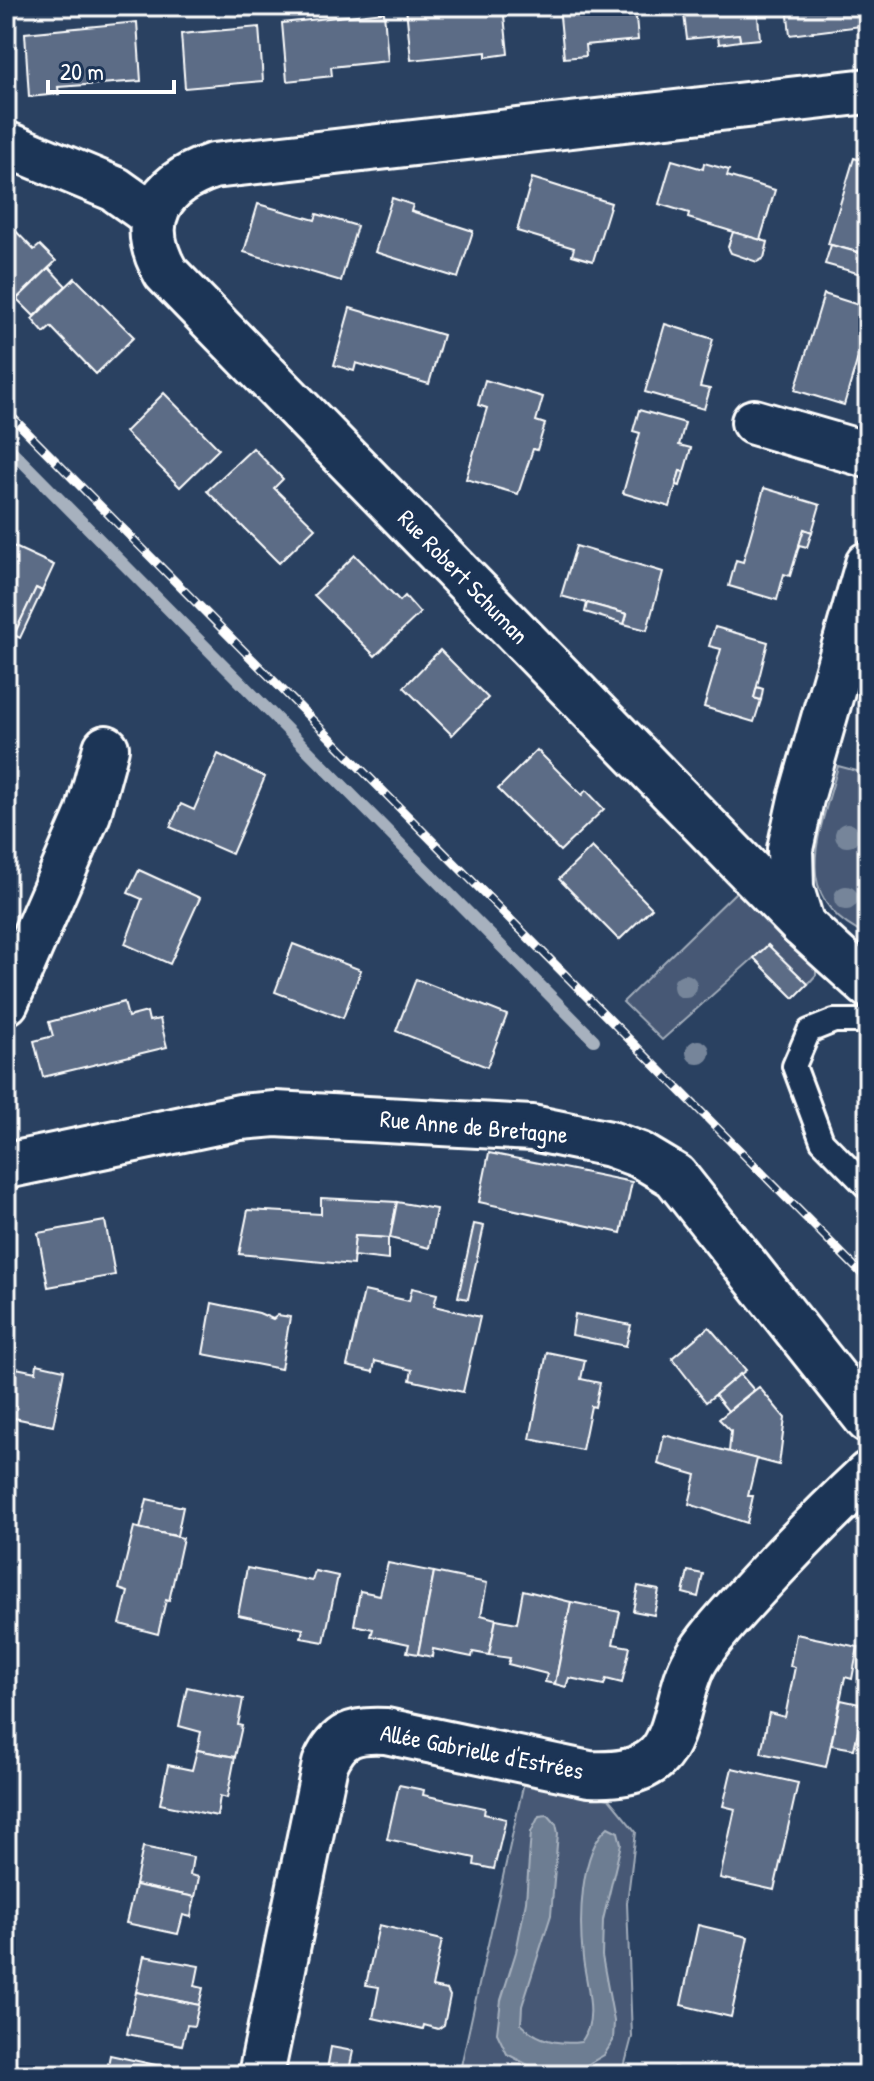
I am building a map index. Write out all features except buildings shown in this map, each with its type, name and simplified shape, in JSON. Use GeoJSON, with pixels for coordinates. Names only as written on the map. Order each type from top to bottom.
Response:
{"type":"FeatureCollection","features":[{"type":"Feature","properties":{"kind":"street"},"geometry":{"type":"LineString","coordinates":[[6,144],[115,189],[153,216],[169,190],[181,180],[213,166],[868,91]]}},
{"type":"Feature","properties":{"kind":"street","name":"Rue Robert Schuman"},"geometry":{"type":"LineString","coordinates":[[153,216],[153,245],[166,273],[802,925],[868,985]]}},
{"type":"Feature","properties":{"kind":"street"},"geometry":{"type":"LineString","coordinates":[[754,422],[868,455]]}},
{"type":"Feature","properties":{"kind":"street"},"geometry":{"type":"LineString","coordinates":[[802,925],[791,889],[790,849],[801,799],[868,564]]}},
{"type":"Feature","properties":{"kind":"street"},"geometry":{"type":"LineString","coordinates":[[6,1002],[88,814],[106,748]]}},
{"type":"Feature","properties":{"kind":"street","name":"Rue Anne de Bretagne"},"geometry":{"type":"LineString","coordinates":[[6,1166],[240,1117],[275,1114],[532,1128],[610,1144],[640,1155],[675,1176],[868,1420]]}},
{"type":"Feature","properties":{"kind":"street","name":"Allée Gabrielle d'Estrées"},"geometry":{"type":"LineString","coordinates":[[261,2075],[325,1764],[342,1738],[371,1730],[386,1731],[589,1774],[608,1775],[639,1769],[658,1756],[669,1739],[688,1675],[705,1646],[795,1544],[868,1474]]}},
{"type":"Feature","properties":{"kind":"lane"},"geometry":{"type":"LineString","coordinates":[[868,1021],[834,1021],[809,1031],[794,1066],[822,1141],[868,1188]]}},
{"type":"Feature","properties":{"kind":"shaded area"},"geometry":{"type":"Polygon","coordinates":[[[838,766],[868,774],[868,936],[842,921],[826,903],[818,883],[818,839],[838,766]]]}},
{"type":"Feature","properties":{"kind":"shaded area"},"geometry":{"type":"Polygon","coordinates":[[[738,890],[816,968],[816,975],[808,984],[768,945],[662,1040],[623,1002],[738,890]]]}},
{"type":"Feature","properties":{"kind":"shaded area"},"geometry":{"type":"Polygon","coordinates":[[[524,1782],[609,1799],[636,1832],[627,1903],[632,2037],[622,2075],[459,2075],[524,1782]]]}},
{"type":"Feature","properties":{"kind":"shaded area"},"geometry":{"type":"Polygon","coordinates":[[[548,1815],[556,1824],[558,1833],[551,1915],[522,2006],[521,2024],[541,2038],[564,2043],[581,2042],[586,2033],[590,2002],[581,1926],[586,1870],[598,1838],[608,1827],[618,1832],[621,1844],[603,1920],[602,1956],[614,2021],[613,2041],[604,2055],[563,2074],[528,2065],[507,2054],[497,2033],[501,2000],[516,1952],[526,1901],[531,1832],[539,1816],[548,1815]]]}},
{"type":"Feature","properties":{"kind":"waterway"},"geometry":{"type":"LineString","coordinates":[[6,445],[594,1040]]}},
{"type":"Feature","properties":{"kind":"railway"},"geometry":{"type":"LineString","coordinates":[[6,411],[868,1280]]}}]}
